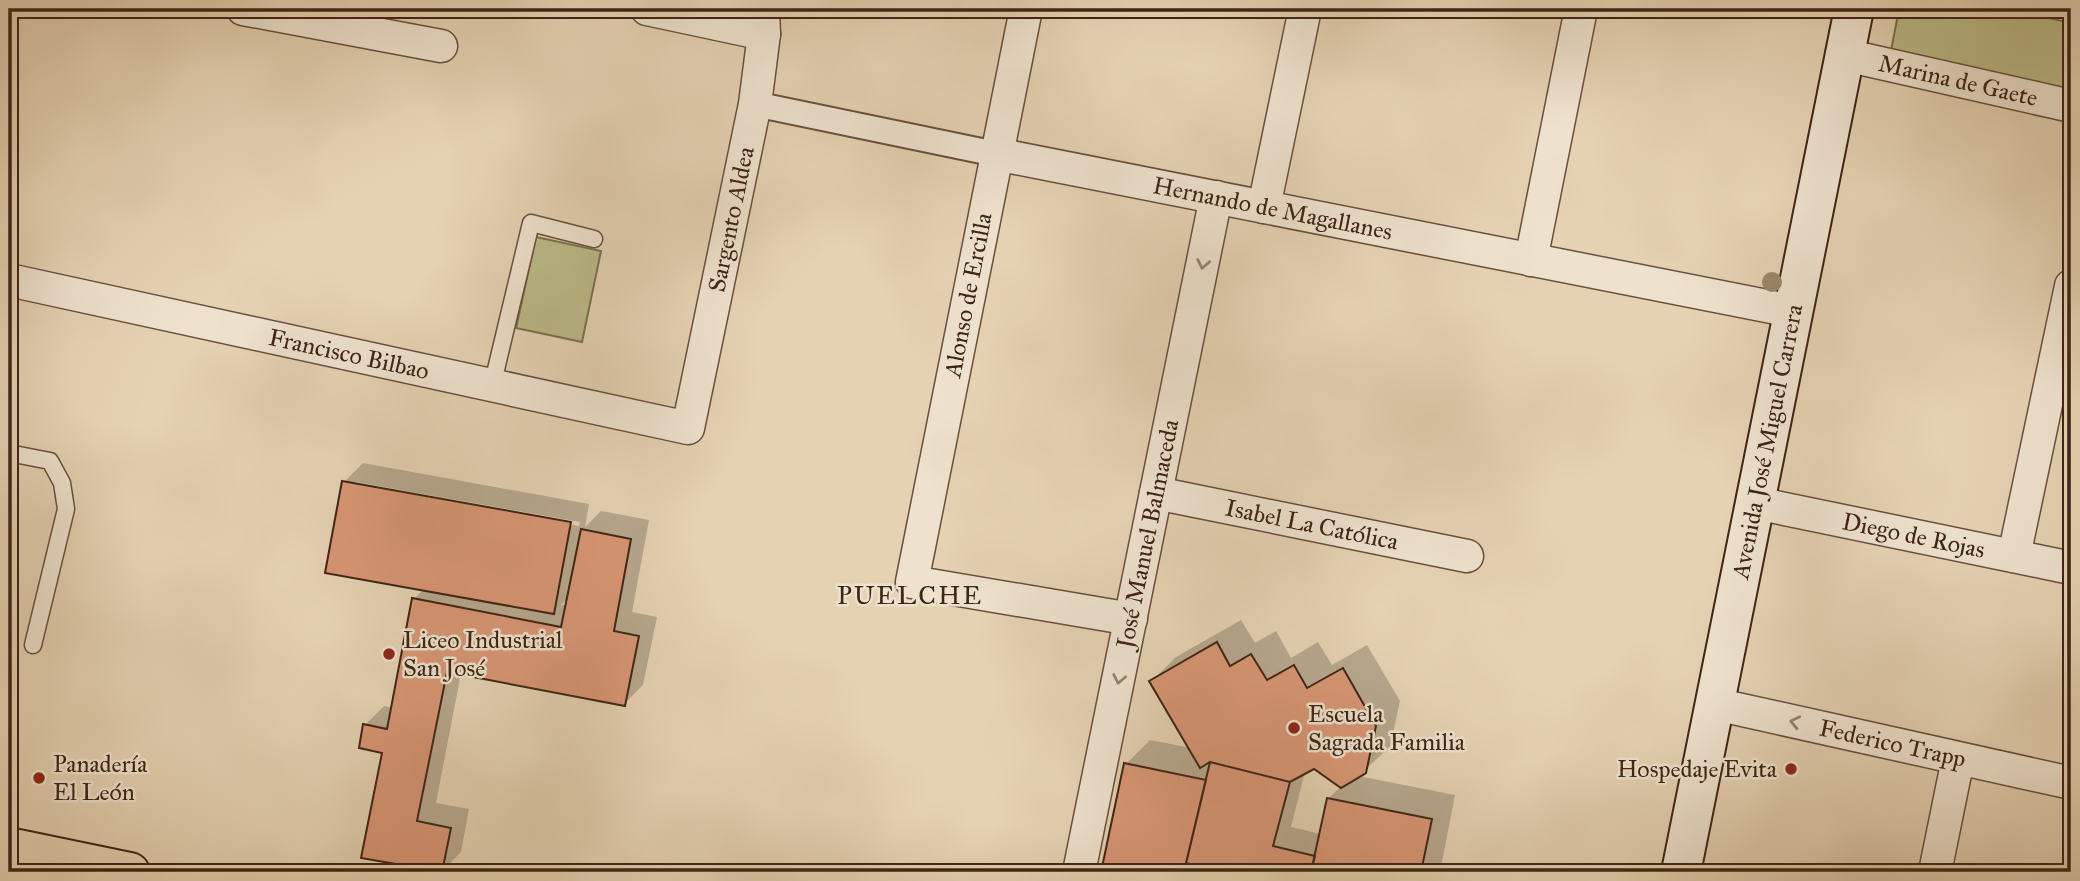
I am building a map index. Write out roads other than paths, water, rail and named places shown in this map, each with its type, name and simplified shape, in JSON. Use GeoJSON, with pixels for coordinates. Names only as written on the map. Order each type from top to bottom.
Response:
{"type":"FeatureCollection","features":[{"type":"Feature","properties":{"kind":"main road","name":"Avenida José Miguel Carrera"},"geometry":{"type":"LineString","coordinates":[[1681,872],[1854,9]]}},
{"type":"Feature","properties":{"kind":"main road"},"geometry":{"type":"LineString","coordinates":[[9,847],[130,872]]}},
{"type":"Feature","properties":{"kind":"street"},"geometry":{"type":"LineString","coordinates":[[243,9],[441,46]]}},
{"type":"Feature","properties":{"kind":"street"},"geometry":{"type":"LineString","coordinates":[[647,9],[763,22]]}},
{"type":"Feature","properties":{"kind":"street","name":"Alonso de Ercilla"},"geometry":{"type":"LineString","coordinates":[[1026,9],[912,582],[1131,619]]}},
{"type":"Feature","properties":{"kind":"street"},"geometry":{"type":"LineString","coordinates":[[1264,207],[1305,9]]}},
{"type":"Feature","properties":{"kind":"street"},"geometry":{"type":"LineString","coordinates":[[1531,260],[1581,9]]}},
{"type":"Feature","properties":{"kind":"street","name":"Sargento Aldea"},"geometry":{"type":"LineString","coordinates":[[688,428],[755,104],[763,22]]}},
{"type":"Feature","properties":{"kind":"street","name":"Marina de Gaete"},"geometry":{"type":"LineString","coordinates":[[1844,55],[2071,106]]}},
{"type":"Feature","properties":{"kind":"street","name":"Hernando de Magallanes"},"geometry":{"type":"LineString","coordinates":[[755,104],[1792,311]]}},
{"type":"Feature","properties":{"kind":"street","name":"José Manuel Balmaceda"},"geometry":{"type":"LineString","coordinates":[[1079,872],[1216,197]]}},
{"type":"Feature","properties":{"kind":"street","name":"Francisco Bilbao"},"geometry":{"type":"LineString","coordinates":[[9,280],[688,428]]}},
{"type":"Feature","properties":{"kind":"street"},"geometry":{"type":"LineString","coordinates":[[2014,556],[2071,286]]}},
{"type":"Feature","properties":{"kind":"street","name":"Isabel La Católica"},"geometry":{"type":"LineString","coordinates":[[1156,493],[1467,556]]}},
{"type":"Feature","properties":{"kind":"street","name":"Diego de Rojas"},"geometry":{"type":"LineString","coordinates":[[1756,503],[2071,568]]}},
{"type":"Feature","properties":{"kind":"street","name":"Federico Trapp"},"geometry":{"type":"LineString","coordinates":[[1715,704],[2071,783]]}},
{"type":"Feature","properties":{"kind":"street"},"geometry":{"type":"LineString","coordinates":[[1935,872],[1958,759]]}},
{"type":"Feature","properties":{"kind":"lane"},"geometry":{"type":"LineString","coordinates":[[492,386],[531,223],[594,239]]}},
{"type":"Feature","properties":{"kind":"lane"},"geometry":{"type":"LineString","coordinates":[[9,453],[50,461],[62,483],[66,509],[33,645]]}},
{"type":"Feature","properties":{"kind":"place","name":"Liceo Industrial San José"},"geometry":{"type":"Point","coordinates":[389,654]}},
{"type":"Feature","properties":{"kind":"place","name":"Escuela Sagrada Familia"},"geometry":{"type":"Point","coordinates":[1294,728]}},
{"type":"Feature","properties":{"kind":"place","name":"Hospedaje Evita"},"geometry":{"type":"Point","coordinates":[1791,769]}},
{"type":"Feature","properties":{"kind":"place","name":"Panadería El León"},"geometry":{"type":"Point","coordinates":[39,778]}},
{"type":"Feature","properties":{"kind":"district","name":"PUELCHE"},"geometry":{"type":"Point","coordinates":[910,595]}}]}
